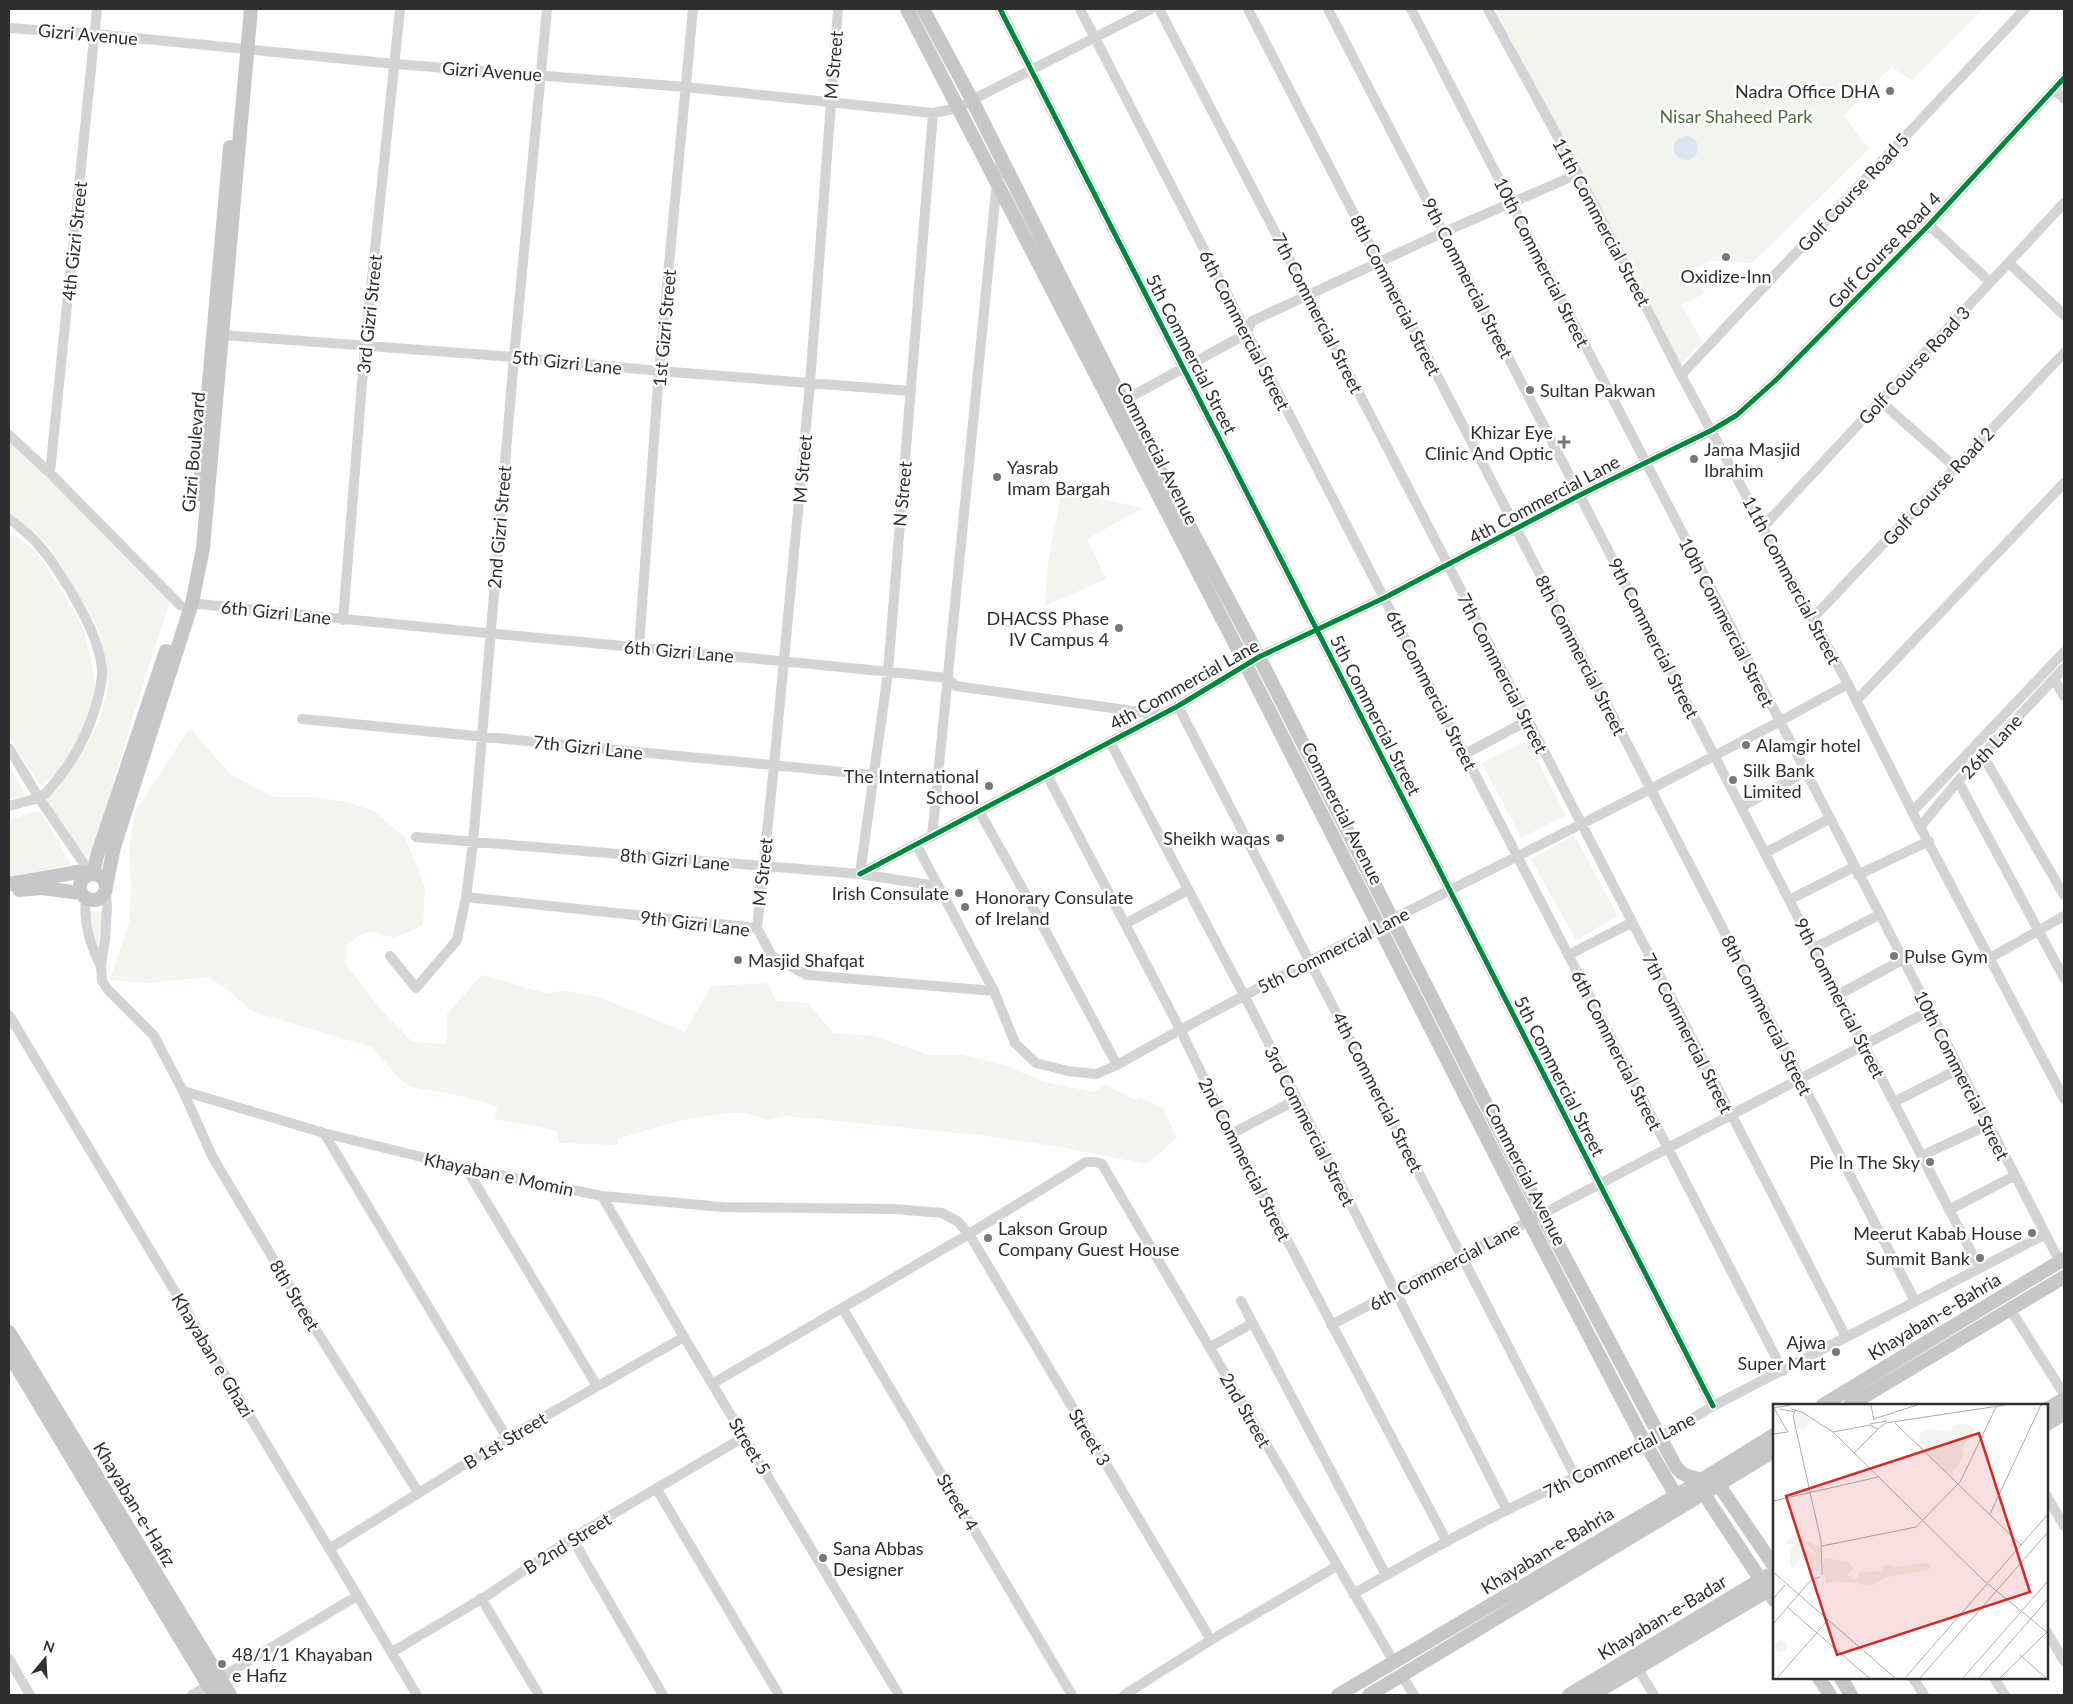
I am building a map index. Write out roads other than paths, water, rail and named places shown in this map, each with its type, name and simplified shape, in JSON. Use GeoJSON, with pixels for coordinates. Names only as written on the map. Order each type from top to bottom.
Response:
{"type":"FeatureCollection","features":[{"type":"Feature","properties":{"kind":"main road","name":"Gizri Boulevard"},"geometry":{"type":"LineString","coordinates":[[106,888],[114,847],[203,548],[224,335],[243,49],[243,9]]}},
{"type":"Feature","properties":{"kind":"main road","name":"Gizri Boulevard"},"geometry":{"type":"LineString","coordinates":[[91,874],[186,604],[194,546],[243,49],[251,9]]}},
{"type":"Feature","properties":{"kind":"main road","name":"Commercial Avenue"},"geometry":{"type":"LineString","coordinates":[[907,9],[960,108],[1246,665],[1529,1222],[1645,1443],[1672,1490],[1677,1495]]}},
{"type":"Feature","properties":{"kind":"main road","name":"Commercial Avenue"},"geometry":{"type":"LineString","coordinates":[[923,9],[972,100],[1001,162],[1123,401],[1259,657],[1542,1214],[1659,1436],[1679,1471],[1690,1477],[1718,1484]]}},
{"type":"Feature","properties":{"kind":"main road"},"geometry":{"type":"LineString","coordinates":[[9,884],[78,872],[102,877],[106,888],[103,896],[96,900],[42,888],[9,893]]}},
{"type":"Feature","properties":{"kind":"main road"},"geometry":{"type":"LineString","coordinates":[[83,896],[80,882],[91,874]]}},
{"type":"Feature","properties":{"kind":"main road","name":"Khayaban-e-Bahria"},"geometry":{"type":"LineString","coordinates":[[1825,1404],[2062,1261]]}},
{"type":"Feature","properties":{"kind":"main road","name":"Khayaban-e-Bahria"},"geometry":{"type":"LineString","coordinates":[[1852,1404],[2064,1277]]}},
{"type":"Feature","properties":{"kind":"main road","name":"Khayaban-e-Hafiz"},"geometry":{"type":"LineString","coordinates":[[10,1344],[214,1686],[230,1695]]}},
{"type":"Feature","properties":{"kind":"main road"},"geometry":{"type":"LineString","coordinates":[[2048,1408],[2064,1399]]}},
{"type":"Feature","properties":{"kind":"main road"},"geometry":{"type":"LineString","coordinates":[[2048,1423],[2064,1414]]}},
{"type":"Feature","properties":{"kind":"main road","name":"Khayaban-e-Bahria"},"geometry":{"type":"LineString","coordinates":[[1338,1695],[1677,1495],[1773,1436]]}},
{"type":"Feature","properties":{"kind":"main road","name":"Khayaban-e-Bahria"},"geometry":{"type":"LineString","coordinates":[[1370,1695],[1773,1452]]}},
{"type":"Feature","properties":{"kind":"main road"},"geometry":{"type":"LineString","coordinates":[[1730,1501],[1738,1472]]}},
{"type":"Feature","properties":{"kind":"main road"},"geometry":{"type":"LineString","coordinates":[[1718,1484],[1773,1565]]}},
{"type":"Feature","properties":{"kind":"main road"},"geometry":{"type":"LineString","coordinates":[[1677,1495],[1704,1494],[1770,1589]]}},
{"type":"Feature","properties":{"kind":"main road"},"geometry":{"type":"LineString","coordinates":[[1542,1574],[1550,1587]]}},
{"type":"Feature","properties":{"kind":"main road","name":"Khayaban-e-Badar"},"geometry":{"type":"LineString","coordinates":[[1592,1695],[1770,1589],[1773,1576]]}},
{"type":"Feature","properties":{"kind":"main road","name":"Khayaban-e-Badar"},"geometry":{"type":"LineString","coordinates":[[1569,1695],[1770,1589]]}},
{"type":"Feature","properties":{"kind":"main road"},"geometry":{"type":"LineString","coordinates":[[1821,1679],[1830,1695]]}},
{"type":"Feature","properties":{"kind":"main road"},"geometry":{"type":"LineString","coordinates":[[1842,1679],[1851,1695]]}},
{"type":"Feature","properties":{"kind":"street","name":"4th Gizri Street"},"geometry":{"type":"LineString","coordinates":[[50,473],[97,9]]}},
{"type":"Feature","properties":{"kind":"street","name":"3rd Gizri Street"},"geometry":{"type":"LineString","coordinates":[[343,620],[365,346],[400,9]]}},
{"type":"Feature","properties":{"kind":"street","name":"2nd Gizri Street"},"geometry":{"type":"LineString","coordinates":[[390,956],[416,988],[457,940],[466,897],[547,9]]}},
{"type":"Feature","properties":{"kind":"street","name":"1st Gizri Street"},"geometry":{"type":"LineString","coordinates":[[638,647],[659,371],[693,9]]}},
{"type":"Feature","properties":{"kind":"street","name":"M Street"},"geometry":{"type":"LineString","coordinates":[[757,928],[810,383],[838,9]]}},
{"type":"Feature","properties":{"kind":"street","name":"5th Commercial Street"},"geometry":{"type":"LineString","coordinates":[[1000,9],[1713,1406]]}},
{"type":"Feature","properties":{"kind":"street","name":"6th Commercial Street"},"geometry":{"type":"LineString","coordinates":[[1080,9],[1246,334],[1784,1371]]}},
{"type":"Feature","properties":{"kind":"street","name":"Gizri Avenue"},"geometry":{"type":"LineString","coordinates":[[9,28],[95,34],[395,64],[686,87],[830,101],[899,111],[933,113],[960,108],[972,100],[1151,9]]}},
{"type":"Feature","properties":{"kind":"street","name":"7th Commercial Street"},"geometry":{"type":"LineString","coordinates":[[1159,9],[1310,295],[1527,721],[1846,1338]]}},
{"type":"Feature","properties":{"kind":"street","name":"8th Commercial Street"},"geometry":{"type":"LineString","coordinates":[[1248,9],[1915,1301]]}},
{"type":"Feature","properties":{"kind":"street","name":"9th Commercial Street"},"geometry":{"type":"LineString","coordinates":[[1328,9],[1979,1268]]}},
{"type":"Feature","properties":{"kind":"street","name":"10th Commercial Street"},"geometry":{"type":"LineString","coordinates":[[1411,9],[2044,1235],[2062,1261]]}},
{"type":"Feature","properties":{"kind":"street","name":"11th Commercial Street"},"geometry":{"type":"LineString","coordinates":[[1488,9],[1578,174],[1681,375],[1762,527],[1848,684],[1912,812],[2064,1099]]}},
{"type":"Feature","properties":{"kind":"street","name":"Golf Course Road 5"},"geometry":{"type":"LineString","coordinates":[[1681,375],[2025,9]]}},
{"type":"Feature","properties":{"kind":"street","name":"Golf Course Road 4"},"geometry":{"type":"LineString","coordinates":[[1712,430],[1737,415],[1777,379],[1929,225],[2064,78]]}},
{"type":"Feature","properties":{"kind":"street"},"geometry":{"type":"LineString","coordinates":[[2054,89],[2064,99]]}},
{"type":"Feature","properties":{"kind":"street","name":"N Street"},"geometry":{"type":"LineString","coordinates":[[860,874],[888,672],[933,113]]}},
{"type":"Feature","properties":{"kind":"street"},"geometry":{"type":"LineString","coordinates":[[932,836],[997,181],[1001,162]]}},
{"type":"Feature","properties":{"kind":"street"},"geometry":{"type":"LineString","coordinates":[[1123,401],[1246,334],[1252,321],[1444,232],[1578,174]]}},
{"type":"Feature","properties":{"kind":"street","name":"Golf Course Road 3"},"geometry":{"type":"LineString","coordinates":[[1762,527],[2064,203]]}},
{"type":"Feature","properties":{"kind":"street"},"geometry":{"type":"LineString","coordinates":[[1929,225],[1990,282]]}},
{"type":"Feature","properties":{"kind":"street"},"geometry":{"type":"LineString","coordinates":[[2009,263],[2064,315]]}},
{"type":"Feature","properties":{"kind":"street","name":"5th Gizri Lane"},"geometry":{"type":"LineString","coordinates":[[224,335],[514,357],[659,371],[911,391]]}},
{"type":"Feature","properties":{"kind":"street","name":"Golf Course Road 2"},"geometry":{"type":"LineString","coordinates":[[1812,619],[2064,353]]}},
{"type":"Feature","properties":{"kind":"street"},"geometry":{"type":"LineString","coordinates":[[1880,401],[1955,467]]}},
{"type":"Feature","properties":{"kind":"street","name":"4th Commercial Lane"},"geometry":{"type":"LineString","coordinates":[[860,874],[1162,715],[1259,657],[1384,598],[1580,495],[1712,430]]}},
{"type":"Feature","properties":{"kind":"street"},"geometry":{"type":"LineString","coordinates":[[9,435],[186,604]]}},
{"type":"Feature","properties":{"kind":"street"},"geometry":{"type":"LineString","coordinates":[[1856,701],[2064,482]]}},
{"type":"Feature","properties":{"kind":"street"},"geometry":{"type":"LineString","coordinates":[[9,519],[37,541],[54,564],[81,610],[98,649],[102,669],[96,705],[87,733],[78,751],[45,794],[39,798],[9,806]]}},
{"type":"Feature","properties":{"kind":"street","name":"6th Gizri Lane"},"geometry":{"type":"LineString","coordinates":[[186,604],[784,660],[947,678],[956,686],[1162,715]]}},
{"type":"Feature","properties":{"kind":"street"},"geometry":{"type":"LineString","coordinates":[[1912,812],[2064,652]]}},
{"type":"Feature","properties":{"kind":"street","name":"26th Lane"},"geometry":{"type":"LineString","coordinates":[[1920,827],[1958,781],[2064,668]]}},
{"type":"Feature","properties":{"kind":"street"},"geometry":{"type":"LineString","coordinates":[[2054,679],[2064,696]]}},
{"type":"Feature","properties":{"kind":"street","name":"5th Commercial Lane"},"geometry":{"type":"LineString","coordinates":[[916,844],[994,992],[1015,1043],[1036,1063],[1068,1071],[1096,1074],[1117,1065],[1180,1029],[1392,918],[1450,891],[1715,757],[1848,684]]}},
{"type":"Feature","properties":{"kind":"street","name":"4th Commercial Street"},"geometry":{"type":"LineString","coordinates":[[1178,706],[1576,1478]]}},
{"type":"Feature","properties":{"kind":"street","name":"7th Gizri Lane"},"geometry":{"type":"LineString","coordinates":[[302,719],[874,775]]}},
{"type":"Feature","properties":{"kind":"street"},"geometry":{"type":"LineString","coordinates":[[1465,754],[1527,721]]}},
{"type":"Feature","properties":{"kind":"street","name":"3rd Commercial Street"},"geometry":{"type":"LineString","coordinates":[[1110,742],[1244,995],[1507,1510]]}},
{"type":"Feature","properties":{"kind":"street"},"geometry":{"type":"LineString","coordinates":[[9,748],[39,798],[91,874]]}},
{"type":"Feature","properties":{"kind":"street"},"geometry":{"type":"LineString","coordinates":[[1982,756],[2064,895]]}},
{"type":"Feature","properties":{"kind":"street"},"geometry":{"type":"LineString","coordinates":[[1741,807],[1805,772]]}},
{"type":"Feature","properties":{"kind":"street","name":"2nd Commercial Street"},"geometry":{"type":"LineString","coordinates":[[1047,775],[1180,1029],[1230,1134],[1447,1542]]}},
{"type":"Feature","properties":{"kind":"street"},"geometry":{"type":"LineString","coordinates":[[1958,781],[2064,978]]}},
{"type":"Feature","properties":{"kind":"street"},"geometry":{"type":"LineString","coordinates":[[980,811],[1117,1065]]}},
{"type":"Feature","properties":{"kind":"street"},"geometry":{"type":"LineString","coordinates":[[1764,853],[1829,819]]}},
{"type":"Feature","properties":{"kind":"street","name":"8th Gizri Lane"},"geometry":{"type":"LineString","coordinates":[[416,837],[860,874],[937,886]]}},
{"type":"Feature","properties":{"kind":"street"},"geometry":{"type":"LineString","coordinates":[[1789,900],[1929,841]]}},
{"type":"Feature","properties":{"kind":"street"},"geometry":{"type":"LineString","coordinates":[[106,888],[107,908],[101,966],[102,981],[109,992],[154,1036],[183,1091]]}},
{"type":"Feature","properties":{"kind":"street"},"geometry":{"type":"LineString","coordinates":[[1125,924],[1188,890]]}},
{"type":"Feature","properties":{"kind":"street"},"geometry":{"type":"LineString","coordinates":[[83,896],[84,913],[91,947],[101,966]]}},
{"type":"Feature","properties":{"kind":"street","name":"9th Gizri Lane"},"geometry":{"type":"LineString","coordinates":[[466,897],[757,928],[772,956],[807,975],[994,992]]}},
{"type":"Feature","properties":{"kind":"street"},"geometry":{"type":"LineString","coordinates":[[1814,948],[1879,915]]}},
{"type":"Feature","properties":{"kind":"street"},"geometry":{"type":"LineString","coordinates":[[1990,958],[2064,916]]}},
{"type":"Feature","properties":{"kind":"street"},"geometry":{"type":"LineString","coordinates":[[1568,955],[1631,923]]}},
{"type":"Feature","properties":{"kind":"street"},"geometry":{"type":"LineString","coordinates":[[1838,995],[1902,960]]}},
{"type":"Feature","properties":{"kind":"street","name":"6th Commercial Lane"},"geometry":{"type":"LineString","coordinates":[[1331,1324],[1463,1257],[1668,1147],[1929,1011]]}},
{"type":"Feature","properties":{"kind":"street","name":"Khayaban e Ghazi"},"geometry":{"type":"LineString","coordinates":[[9,1015],[417,1695]]}},
{"type":"Feature","properties":{"kind":"street"},"geometry":{"type":"LineString","coordinates":[[1894,1102],[1959,1069]]}},
{"type":"Feature","properties":{"kind":"street","name":"Khayaban e Momin"},"geometry":{"type":"LineString","coordinates":[[183,1091],[324,1133],[466,1168],[602,1196],[722,1207],[894,1209],[942,1213],[957,1221],[969,1234]]}},
{"type":"Feature","properties":{"kind":"street","name":"8th Street"},"geometry":{"type":"LineString","coordinates":[[183,1091],[212,1156],[306,1314],[418,1492]]}},
{"type":"Feature","properties":{"kind":"street"},"geometry":{"type":"LineString","coordinates":[[1230,1134],[1296,1100]]}},
{"type":"Feature","properties":{"kind":"street"},"geometry":{"type":"LineString","coordinates":[[1921,1156],[1988,1125]]}},
{"type":"Feature","properties":{"kind":"street"},"geometry":{"type":"LineString","coordinates":[[324,1133],[508,1438]]}},
{"type":"Feature","properties":{"kind":"street","name":"2nd Street"},"geometry":{"type":"LineString","coordinates":[[969,1234],[1086,1162],[1102,1164],[1394,1662]]}},
{"type":"Feature","properties":{"kind":"street"},"geometry":{"type":"LineString","coordinates":[[466,1168],[597,1386]]}},
{"type":"Feature","properties":{"kind":"street"},"geometry":{"type":"LineString","coordinates":[[1949,1210],[2014,1176]]}},
{"type":"Feature","properties":{"kind":"street","name":"Street 5"},"geometry":{"type":"LineString","coordinates":[[602,1196],[712,1384],[900,1695]]}},
{"type":"Feature","properties":{"kind":"street"},"geometry":{"type":"LineString","coordinates":[[712,1384],[969,1234]]}},
{"type":"Feature","properties":{"kind":"street","name":"Street 3"},"geometry":{"type":"LineString","coordinates":[[969,1234],[1211,1640]]}},
{"type":"Feature","properties":{"kind":"street","name":"7th Commercial Lane"},"geometry":{"type":"LineString","coordinates":[[1353,1594],[1507,1510],[1659,1436],[1713,1406],[2044,1235]]}},
{"type":"Feature","properties":{"kind":"street"},"geometry":{"type":"LineString","coordinates":[[1242,1301],[1386,1575]]}},
{"type":"Feature","properties":{"kind":"street","name":"Street 4"},"geometry":{"type":"LineString","coordinates":[[843,1309],[1072,1695]]}},
{"type":"Feature","properties":{"kind":"street"},"geometry":{"type":"LineString","coordinates":[[2010,1309],[2064,1394]]}},
{"type":"Feature","properties":{"kind":"street"},"geometry":{"type":"LineString","coordinates":[[1210,1347],[1253,1323]]}},
{"type":"Feature","properties":{"kind":"street","name":"B 1st Street"},"geometry":{"type":"LineString","coordinates":[[329,1549],[418,1492],[508,1438],[684,1337]]}},
{"type":"Feature","properties":{"kind":"street","name":"B 2nd Street"},"geometry":{"type":"LineString","coordinates":[[392,1652],[481,1598],[572,1538],[744,1437]]}},
{"type":"Feature","properties":{"kind":"street"},"geometry":{"type":"LineString","coordinates":[[656,1488],[778,1695]]}},
{"type":"Feature","properties":{"kind":"street"},"geometry":{"type":"LineString","coordinates":[[2048,1498],[2064,1526]]}},
{"type":"Feature","properties":{"kind":"street"},"geometry":{"type":"LineString","coordinates":[[572,1538],[663,1695]]}},
{"type":"Feature","properties":{"kind":"street"},"geometry":{"type":"LineString","coordinates":[[1124,1695],[1211,1640],[1337,1566]]}},
{"type":"Feature","properties":{"kind":"street"},"geometry":{"type":"LineString","coordinates":[[192,1695],[214,1686],[357,1596]]}},
{"type":"Feature","properties":{"kind":"street"},"geometry":{"type":"LineString","coordinates":[[481,1598],[539,1695]]}},
{"type":"Feature","properties":{"kind":"street"},"geometry":{"type":"LineString","coordinates":[[2048,1634],[2064,1661]]}},
{"type":"Feature","properties":{"kind":"street"},"geometry":{"type":"LineString","coordinates":[[9,1659],[30,1695]]}},
{"type":"Feature","properties":{"kind":"street"},"geometry":{"type":"LineString","coordinates":[[1638,1669],[1654,1695]]}},
{"type":"Feature","properties":{"kind":"street"},"geometry":{"type":"LineString","coordinates":[[1402,1676],[1414,1695]]}},
{"type":"Feature","properties":{"kind":"street"},"geometry":{"type":"LineString","coordinates":[[1914,1679],[1924,1695]]}},
{"type":"Feature","properties":{"kind":"street"},"geometry":{"type":"LineString","coordinates":[[1995,1679],[2005,1695]]}},
{"type":"Feature","properties":{"kind":"place","name":"Nadra Office DHA"},"geometry":{"type":"Point","coordinates":[1890,91]}},
{"type":"Feature","properties":{"kind":"place","name":"Oxidize-Inn"},"geometry":{"type":"Point","coordinates":[1726,257]}},
{"type":"Feature","properties":{"kind":"place","name":"Sultan Pakwan"},"geometry":{"type":"Point","coordinates":[1530,390]}},
{"type":"Feature","properties":{"kind":"place","name":"Khizar Eye Clinic And Optic"},"geometry":{"type":"Point","coordinates":[1564,442]}},
{"type":"Feature","properties":{"kind":"place","name":"Jama Masjid Ibrahim"},"geometry":{"type":"Point","coordinates":[1694,459]}},
{"type":"Feature","properties":{"kind":"place","name":"Yasrab Imam Bargah"},"geometry":{"type":"Point","coordinates":[997,477]}},
{"type":"Feature","properties":{"kind":"place","name":"DHACSS Phase IV Campus 4"},"geometry":{"type":"Point","coordinates":[1119,628]}},
{"type":"Feature","properties":{"kind":"place","name":"Alamgir hotel"},"geometry":{"type":"Point","coordinates":[1746,745]}},
{"type":"Feature","properties":{"kind":"place","name":"Silk Bank Limited"},"geometry":{"type":"Point","coordinates":[1733,780]}},
{"type":"Feature","properties":{"kind":"place","name":"The International School"},"geometry":{"type":"Point","coordinates":[989,786]}},
{"type":"Feature","properties":{"kind":"place","name":"Sheikh waqas"},"geometry":{"type":"Point","coordinates":[1280,838]}},
{"type":"Feature","properties":{"kind":"place","name":"Irish Consulate"},"geometry":{"type":"Point","coordinates":[959,893]}},
{"type":"Feature","properties":{"kind":"place","name":"Honorary Consulate of Ireland"},"geometry":{"type":"Point","coordinates":[965,907]}},
{"type":"Feature","properties":{"kind":"place","name":"Pulse Gym"},"geometry":{"type":"Point","coordinates":[1894,956]}},
{"type":"Feature","properties":{"kind":"place","name":"Masjid Shafqat"},"geometry":{"type":"Point","coordinates":[738,960]}},
{"type":"Feature","properties":{"kind":"place","name":"Pie In The Sky"},"geometry":{"type":"Point","coordinates":[1930,1162]}},
{"type":"Feature","properties":{"kind":"place","name":"Meerut Kabab House"},"geometry":{"type":"Point","coordinates":[2032,1233]}},
{"type":"Feature","properties":{"kind":"place","name":"Lakson Group Company Guest House"},"geometry":{"type":"Point","coordinates":[988,1238]}},
{"type":"Feature","properties":{"kind":"place","name":"Summit Bank"},"geometry":{"type":"Point","coordinates":[1980,1258]}},
{"type":"Feature","properties":{"kind":"place","name":"Ajwa Super Mart"},"geometry":{"type":"Point","coordinates":[1836,1352]}},
{"type":"Feature","properties":{"kind":"place","name":"Sana Abbas Designer"},"geometry":{"type":"Point","coordinates":[823,1558]}},
{"type":"Feature","properties":{"kind":"place","name":"48/1/1 Khayaban e Hafiz"},"geometry":{"type":"Point","coordinates":[222,1664]}},
{"type":"Feature","properties":{"kind":"park label","name":"Nisar Shaheed Park"},"geometry":{"type":"Point","coordinates":[1736,116]}}]}
